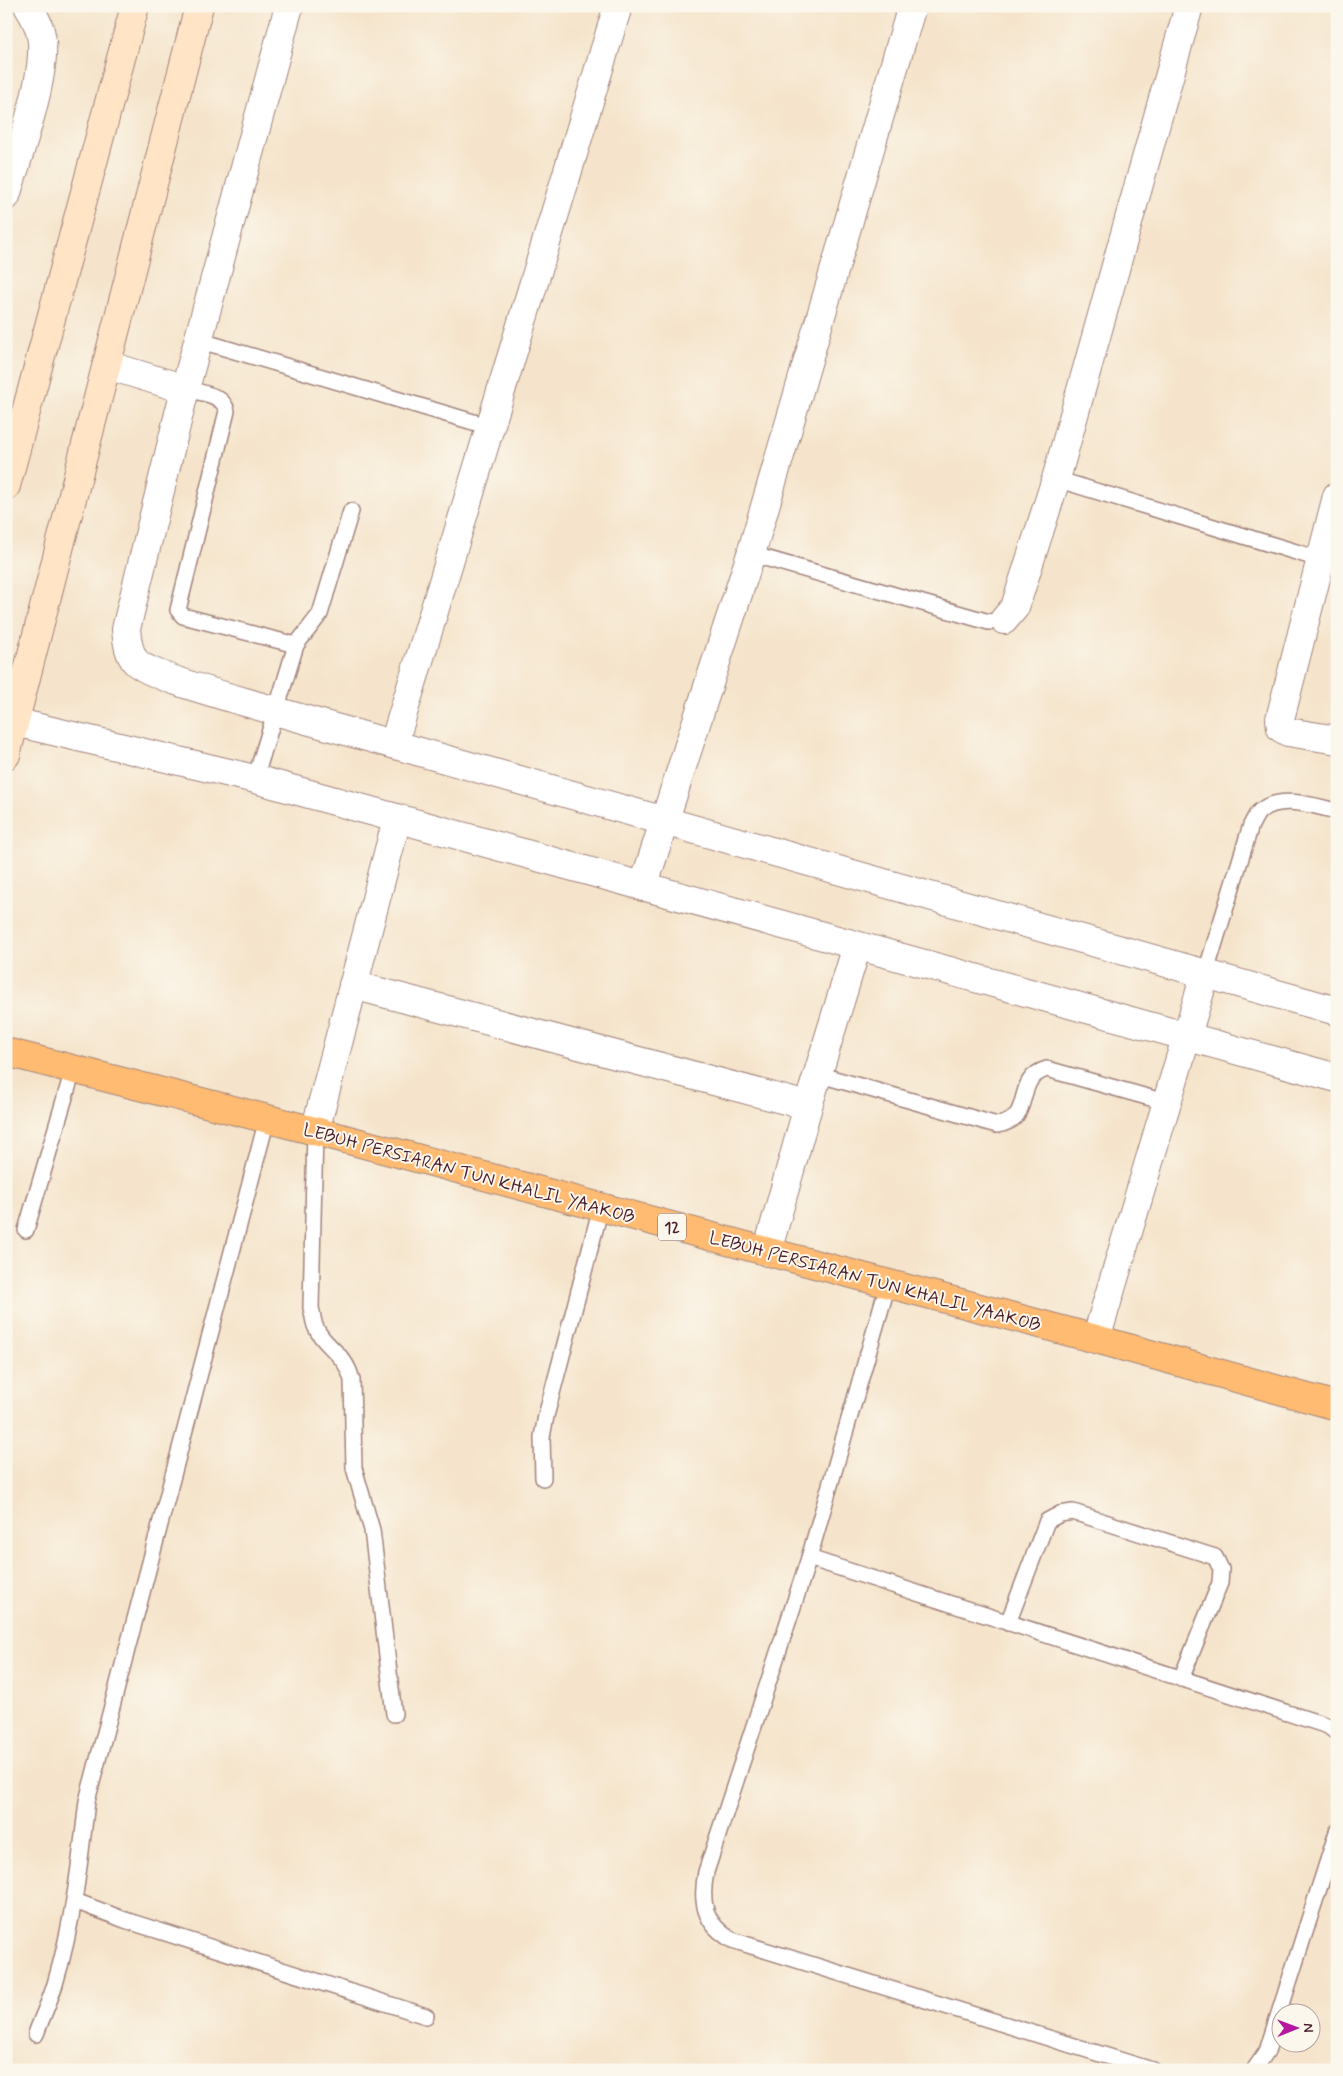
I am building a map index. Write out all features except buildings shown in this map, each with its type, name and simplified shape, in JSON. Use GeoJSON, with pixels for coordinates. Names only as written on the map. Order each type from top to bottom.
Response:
{"type":"FeatureCollection","features":[{"type":"Feature","properties":{"kind":"highway","name":"LEBUH PERSIARAN TUN KHALIL YAAKOB"},"geometry":{"type":"LineString","coordinates":[[6,1052],[315,1131],[1096,1339],[1337,1406]]}},
{"type":"Feature","properties":{"kind":"street"},"geometry":{"type":"LineString","coordinates":[[6,196],[41,65],[42,42],[38,21],[28,6]]}},
{"type":"Feature","properties":{"kind":"street"},"geometry":{"type":"LineString","coordinates":[[6,486],[135,6]]}},
{"type":"Feature","properties":{"kind":"street"},"geometry":{"type":"LineString","coordinates":[[6,755],[11,722],[107,366],[199,6]]}},
{"type":"Feature","properties":{"kind":"street"},"geometry":{"type":"LineString","coordinates":[[289,6],[185,389],[126,629],[128,647],[136,662],[154,673],[275,711],[394,743],[665,822],[1337,1011]]}},
{"type":"Feature","properties":{"kind":"street"},"geometry":{"type":"LineString","coordinates":[[394,743],[618,6]]}},
{"type":"Feature","properties":{"kind":"street"},"geometry":{"type":"LineString","coordinates":[[643,887],[751,554],[912,6]]}},
{"type":"Feature","properties":{"kind":"street"},"geometry":{"type":"LineString","coordinates":[[1004,620],[1015,607],[1056,479],[1189,6]]}},
{"type":"Feature","properties":{"kind":"street"},"geometry":{"type":"LineString","coordinates":[[107,366],[185,389]]}},
{"type":"Feature","properties":{"kind":"street"},"geometry":{"type":"LineString","coordinates":[[1337,496],[1280,719],[1281,728],[1288,732],[1337,740]]}},
{"type":"Feature","properties":{"kind":"street"},"geometry":{"type":"LineString","coordinates":[[11,722],[255,779],[1337,1078]]}},
{"type":"Feature","properties":{"kind":"street"},"geometry":{"type":"LineString","coordinates":[[315,1131],[397,818]]}},
{"type":"Feature","properties":{"kind":"street"},"geometry":{"type":"LineString","coordinates":[[767,1252],[817,1074],[857,946]]}},
{"type":"Feature","properties":{"kind":"street"},"geometry":{"type":"LineString","coordinates":[[1096,1339],[1165,1102],[1205,975]]}},
{"type":"Feature","properties":{"kind":"street"},"geometry":{"type":"LineString","coordinates":[[353,985],[808,1106]]}},
{"type":"Feature","properties":{"kind":"lane"},"geometry":{"type":"LineString","coordinates":[[198,340],[490,427]]}},
{"type":"Feature","properties":{"kind":"lane"},"geometry":{"type":"LineString","coordinates":[[185,389],[220,399],[226,404],[227,412],[178,610],[182,616],[296,645]]}},
{"type":"Feature","properties":{"kind":"lane"},"geometry":{"type":"LineString","coordinates":[[1056,479],[1320,559]]}},
{"type":"Feature","properties":{"kind":"lane"},"geometry":{"type":"LineString","coordinates":[[255,779],[296,645],[320,614],[351,511]]}},
{"type":"Feature","properties":{"kind":"lane"},"geometry":{"type":"LineString","coordinates":[[751,554],[989,622],[1004,620]]}},
{"type":"Feature","properties":{"kind":"lane"},"geometry":{"type":"LineString","coordinates":[[1205,975],[1252,825],[1259,811],[1273,804],[1293,802],[1337,811]]}},
{"type":"Feature","properties":{"kind":"lane"},"geometry":{"type":"LineString","coordinates":[[817,1074],[997,1125],[1009,1123],[1018,1114],[1030,1079],[1036,1072],[1047,1069],[1165,1102]]}},
{"type":"Feature","properties":{"kind":"lane"},"geometry":{"type":"LineString","coordinates":[[26,1230],[73,1070]]}},
{"type":"Feature","properties":{"kind":"lane"},"geometry":{"type":"LineString","coordinates":[[36,2034],[55,1985],[75,1901],[87,1801],[267,1119]]}},
{"type":"Feature","properties":{"kind":"lane"},"geometry":{"type":"LineString","coordinates":[[315,1131],[311,1308],[316,1328],[349,1368],[352,1380],[354,1468],[372,1530],[394,1714]]}},
{"type":"Feature","properties":{"kind":"lane"},"geometry":{"type":"LineString","coordinates":[[543,1478],[542,1437],[546,1416],[600,1207]]}},
{"type":"Feature","properties":{"kind":"lane"},"geometry":{"type":"LineString","coordinates":[[888,1284],[809,1558],[706,1872],[702,1890],[704,1906],[717,1932],[732,1940],[1152,2070]]}},
{"type":"Feature","properties":{"kind":"lane"},"geometry":{"type":"LineString","coordinates":[[1008,1623],[1047,1521],[1060,1514],[1073,1512],[1215,1557],[1221,1569],[1220,1583],[1181,1679]]}},
{"type":"Feature","properties":{"kind":"lane"},"geometry":{"type":"LineString","coordinates":[[809,1558],[1328,1726],[1337,1733]]}},
{"type":"Feature","properties":{"kind":"lane"},"geometry":{"type":"LineString","coordinates":[[1254,2070],[1267,2052],[1337,1832]]}},
{"type":"Feature","properties":{"kind":"lane"},"geometry":{"type":"LineString","coordinates":[[75,1901],[125,1920],[426,2016]]}}]}
